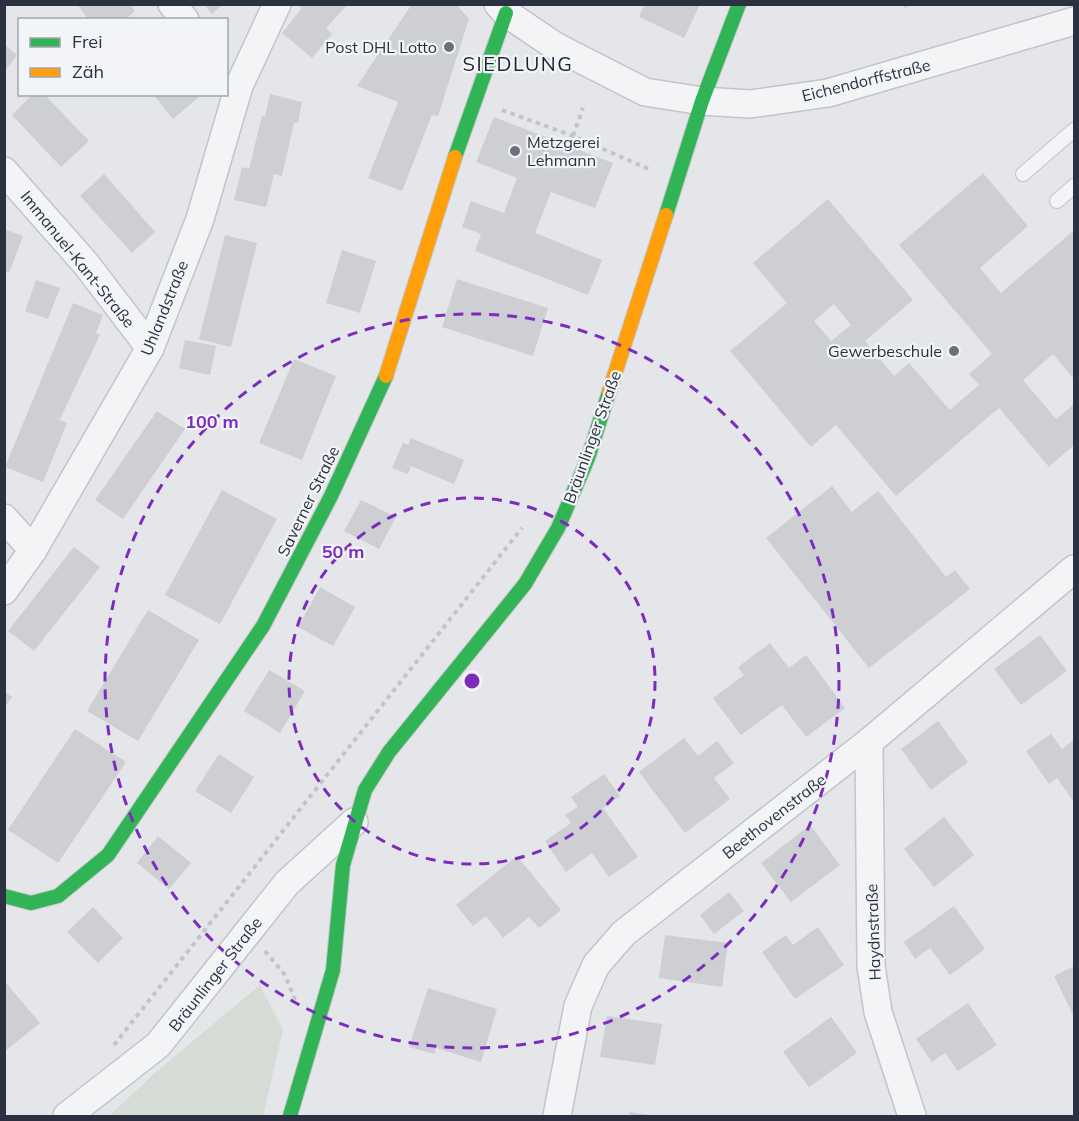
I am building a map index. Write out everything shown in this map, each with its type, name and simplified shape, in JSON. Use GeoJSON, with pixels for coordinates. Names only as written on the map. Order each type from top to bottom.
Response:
{"type":"FeatureCollection","features":[{"type":"Feature","properties":{"kind":"main road","name":"Bräunlinger Straße"},"geometry":{"type":"LineString","coordinates":[[290,1116],[333,970],[343,865],[365,790],[389,752],[525,584],[558,528],[588,458],[702,101],[739,4]]}},
{"type":"Feature","properties":{"kind":"main road","name":"Saverner Straße"},"geometry":{"type":"LineString","coordinates":[[4,896],[31,903],[58,896],[108,855],[263,626],[331,496],[390,366],[476,100],[502,9]]}},
{"type":"Feature","properties":{"kind":"street"},"geometry":{"type":"LineString","coordinates":[[172,4],[183,18]]}},
{"type":"Feature","properties":{"kind":"street","name":"Uhlandstraße"},"geometry":{"type":"LineString","coordinates":[[4,591],[33,550],[150,348],[200,219],[233,78],[277,4]]}},
{"type":"Feature","properties":{"kind":"street","name":"Eichendorffstraße"},"geometry":{"type":"LineString","coordinates":[[502,9],[555,46],[645,92],[702,101],[750,104],[828,93],[1074,21]]}},
{"type":"Feature","properties":{"kind":"street","name":"Immanuel-Kant-Straße"},"geometry":{"type":"LineString","coordinates":[[4,171],[86,264],[150,348]]}},
{"type":"Feature","properties":{"kind":"street"},"geometry":{"type":"LineString","coordinates":[[4,518],[33,550]]}},
{"type":"Feature","properties":{"kind":"street","name":"Beethovenstraße"},"geometry":{"type":"LineString","coordinates":[[557,1116],[578,1006],[596,965],[624,933],[1071,581]]}},
{"type":"Feature","properties":{"kind":"street","name":"Haydnstraße"},"geometry":{"type":"LineString","coordinates":[[869,742],[871,966],[879,1012],[912,1116]]}},
{"type":"Feature","properties":{"kind":"street","name":"Bräunlinger Straße"},"geometry":{"type":"LineString","coordinates":[[67,1116],[158,1045],[287,883],[354,822]]}},
{"type":"Feature","properties":{"kind":"lane"},"geometry":{"type":"LineString","coordinates":[[1023,174],[1074,130]]}},
{"type":"Feature","properties":{"kind":"lane"},"geometry":{"type":"LineString","coordinates":[[1057,201],[1074,186]]}},
{"type":"Feature","properties":{"kind":"path"},"geometry":{"type":"LineString","coordinates":[[476,100],[573,136],[660,173]]}},
{"type":"Feature","properties":{"kind":"path"},"geometry":{"type":"LineString","coordinates":[[573,136],[583,108]]}},
{"type":"Feature","properties":{"kind":"path"},"geometry":{"type":"LineString","coordinates":[[112,1049],[525,524]]}},
{"type":"Feature","properties":{"kind":"path"},"geometry":{"type":"LineString","coordinates":[[220,910],[247,933],[285,975],[296,1004]]}},
{"type":"Feature","properties":{"kind":"shaded area"},"geometry":{"type":"Polygon","coordinates":[[[260,985],[283,1030],[263,1116],[109,1116],[157,1071],[260,985]]]}},
{"type":"Feature","properties":{"kind":"building"},"geometry":{"type":"Polygon","coordinates":[[[77,4],[130,4],[135,11],[127,18],[88,18],[77,4]]]}},
{"type":"Feature","properties":{"kind":"building"},"geometry":{"type":"Polygon","coordinates":[[[204,4],[223,4],[212,14],[204,4]]]}},
{"type":"Feature","properties":{"kind":"building"},"geometry":{"type":"Polygon","coordinates":[[[297,4],[348,4],[326,28],[332,34],[312,58],[282,33],[302,8],[297,4]]]}},
{"type":"Feature","properties":{"kind":"building"},"geometry":{"type":"Polygon","coordinates":[[[412,4],[456,4],[469,19],[438,116],[432,115],[402,191],[368,178],[398,102],[357,86],[412,4]]]}},
{"type":"Feature","properties":{"kind":"building"},"geometry":{"type":"Polygon","coordinates":[[[645,4],[700,4],[684,38],[639,17],[645,4]]]}},
{"type":"Feature","properties":{"kind":"building"},"geometry":{"type":"Polygon","coordinates":[[[5,45],[17,55],[5,71],[5,45]]]}},
{"type":"Feature","properties":{"kind":"building"},"geometry":{"type":"Polygon","coordinates":[[[270,94],[302,102],[298,123],[294,123],[282,176],[274,174],[266,207],[234,200],[242,167],[249,169],[270,94]]]}},
{"type":"Feature","properties":{"kind":"building"},"geometry":{"type":"Polygon","coordinates":[[[31,96],[46,96],[89,141],[61,167],[12,115],[31,96]]]}},
{"type":"Feature","properties":{"kind":"building"},"geometry":{"type":"Polygon","coordinates":[[[155,96],[200,96],[173,119],[155,96]]]}},
{"type":"Feature","properties":{"kind":"building"},"geometry":{"type":"Polygon","coordinates":[[[494,117],[613,163],[595,208],[551,192],[535,233],[602,260],[588,295],[475,251],[481,234],[462,227],[471,201],[504,213],[517,178],[476,162],[494,117]]]}},
{"type":"Feature","properties":{"kind":"building"},"geometry":{"type":"Polygon","coordinates":[[[983,173],[1028,226],[980,268],[1001,293],[1074,230],[1074,379],[1053,354],[1023,380],[1056,419],[1074,404],[1074,445],[1049,467],[999,408],[896,496],[836,425],[811,447],[730,351],[787,303],[753,263],[828,199],[913,300],[865,341],[894,376],[909,363],[950,410],[979,385],[969,374],[992,354],[899,245],[983,173]],[[834,304],[814,321],[831,341],[851,325],[834,304]]]}},
{"type":"Feature","properties":{"kind":"building"},"geometry":{"type":"Polygon","coordinates":[[[104,174],[155,232],[132,253],[80,196],[104,174]]]}},
{"type":"Feature","properties":{"kind":"building"},"geometry":{"type":"Polygon","coordinates":[[[4,229],[23,236],[9,273],[4,271],[4,229]]]}},
{"type":"Feature","properties":{"kind":"building"},"geometry":{"type":"Polygon","coordinates":[[[225,235],[257,243],[231,347],[199,339],[225,235]]]}},
{"type":"Feature","properties":{"kind":"building"},"geometry":{"type":"Polygon","coordinates":[[[342,250],[376,261],[360,313],[326,303],[342,250]]]}},
{"type":"Feature","properties":{"kind":"building"},"geometry":{"type":"Polygon","coordinates":[[[457,279],[548,308],[533,356],[442,327],[457,279]]]}},
{"type":"Feature","properties":{"kind":"building"},"geometry":{"type":"Polygon","coordinates":[[[36,280],[60,288],[48,319],[25,311],[36,280]]]}},
{"type":"Feature","properties":{"kind":"building"},"geometry":{"type":"Polygon","coordinates":[[[73,303],[103,315],[96,333],[100,335],[60,419],[51,416],[67,423],[43,482],[5,467],[73,303]]]}},
{"type":"Feature","properties":{"kind":"building"},"geometry":{"type":"Polygon","coordinates":[[[185,340],[216,346],[210,375],[179,368],[185,340]]]}},
{"type":"Feature","properties":{"kind":"building"},"geometry":{"type":"Polygon","coordinates":[[[294,359],[336,376],[302,460],[259,443],[294,359]]]}},
{"type":"Feature","properties":{"kind":"building"},"geometry":{"type":"Polygon","coordinates":[[[157,411],[185,429],[123,519],[95,500],[157,411]]]}},
{"type":"Feature","properties":{"kind":"building"},"geometry":{"type":"Polygon","coordinates":[[[411,438],[464,460],[454,484],[411,466],[408,474],[392,468],[403,443],[408,445],[411,438]]]}},
{"type":"Feature","properties":{"kind":"building"},"geometry":{"type":"Polygon","coordinates":[[[832,486],[852,512],[878,491],[946,577],[955,570],[970,589],[869,668],[766,538],[832,486]]]}},
{"type":"Feature","properties":{"kind":"building"},"geometry":{"type":"Polygon","coordinates":[[[222,490],[277,519],[220,624],[165,595],[222,490]]]}},
{"type":"Feature","properties":{"kind":"building"},"geometry":{"type":"Polygon","coordinates":[[[361,500],[396,517],[379,549],[344,531],[361,500]]]}},
{"type":"Feature","properties":{"kind":"building"},"geometry":{"type":"Polygon","coordinates":[[[74,547],[100,567],[34,651],[8,631],[74,547]]]}},
{"type":"Feature","properties":{"kind":"building"},"geometry":{"type":"Polygon","coordinates":[[[320,587],[355,607],[333,646],[298,627],[320,587]]]}},
{"type":"Feature","properties":{"kind":"building"},"geometry":{"type":"Polygon","coordinates":[[[148,610],[199,640],[138,741],[87,711],[148,610]]]}},
{"type":"Feature","properties":{"kind":"building"},"geometry":{"type":"Polygon","coordinates":[[[1040,635],[1067,671],[1021,705],[994,669],[1040,635]]]}},
{"type":"Feature","properties":{"kind":"building"},"geometry":{"type":"Polygon","coordinates":[[[770,643],[789,668],[806,655],[845,708],[806,737],[782,705],[741,735],[713,698],[744,675],[738,667],[770,643]]]}},
{"type":"Feature","properties":{"kind":"building"},"geometry":{"type":"Polygon","coordinates":[[[269,670],[305,691],[280,733],[244,711],[269,670]]]}},
{"type":"Feature","properties":{"kind":"building"},"geometry":{"type":"Polygon","coordinates":[[[4,691],[12,697],[4,708],[4,691]]]}},
{"type":"Feature","properties":{"kind":"building"},"geometry":{"type":"Polygon","coordinates":[[[938,721],[968,762],[931,790],[901,749],[938,721]]]}},
{"type":"Feature","properties":{"kind":"building"},"geometry":{"type":"Polygon","coordinates":[[[75,729],[126,762],[58,863],[8,830],[75,729]]]}},
{"type":"Feature","properties":{"kind":"building"},"geometry":{"type":"Polygon","coordinates":[[[1051,734],[1062,749],[1074,740],[1074,802],[1057,778],[1049,784],[1026,751],[1051,734]]]}},
{"type":"Feature","properties":{"kind":"building"},"geometry":{"type":"Polygon","coordinates":[[[684,738],[698,756],[717,741],[734,763],[714,778],[730,799],[685,833],[639,772],[684,738]]]}},
{"type":"Feature","properties":{"kind":"building"},"geometry":{"type":"Polygon","coordinates":[[[219,754],[254,777],[231,813],[195,791],[219,754]]]}},
{"type":"Feature","properties":{"kind":"building"},"geometry":{"type":"Polygon","coordinates":[[[604,774],[620,796],[603,808],[638,857],[609,877],[592,853],[566,872],[545,841],[571,823],[565,815],[578,807],[571,797],[604,774]]]}},
{"type":"Feature","properties":{"kind":"building"},"geometry":{"type":"Polygon","coordinates":[[[944,817],[974,855],[934,887],[904,849],[944,817]]]}},
{"type":"Feature","properties":{"kind":"building"},"geometry":{"type":"Polygon","coordinates":[[[810,825],[840,865],[791,902],[761,863],[810,825]]]}},
{"type":"Feature","properties":{"kind":"building"},"geometry":{"type":"Polygon","coordinates":[[[158,836],[191,863],[169,889],[137,863],[158,836]]]}},
{"type":"Feature","properties":{"kind":"building"},"geometry":{"type":"Polygon","coordinates":[[[517,856],[561,910],[539,928],[529,917],[503,938],[486,916],[473,926],[456,905],[517,856]]]}},
{"type":"Feature","properties":{"kind":"building"},"geometry":{"type":"Polygon","coordinates":[[[729,892],[744,911],[714,934],[700,915],[729,892]]]}},
{"type":"Feature","properties":{"kind":"building"},"geometry":{"type":"Polygon","coordinates":[[[954,906],[985,949],[950,975],[930,948],[915,959],[904,942],[954,906]]]}},
{"type":"Feature","properties":{"kind":"building"},"geometry":{"type":"Polygon","coordinates":[[[93,907],[123,938],[98,963],[67,932],[93,907]]]}},
{"type":"Feature","properties":{"kind":"building"},"geometry":{"type":"Polygon","coordinates":[[[818,927],[844,965],[795,999],[762,952],[786,935],[793,945],[818,927]]]}},
{"type":"Feature","properties":{"kind":"building"},"geometry":{"type":"Polygon","coordinates":[[[665,935],[728,943],[722,987],[659,978],[665,935]]]}},
{"type":"Feature","properties":{"kind":"building"},"geometry":{"type":"Polygon","coordinates":[[[1074,966],[1074,1017],[1054,976],[1074,966]]]}},
{"type":"Feature","properties":{"kind":"building"},"geometry":{"type":"Polygon","coordinates":[[[6,983],[40,1023],[4,1052],[4,985],[6,983]]]}},
{"type":"Feature","properties":{"kind":"building"},"geometry":{"type":"Polygon","coordinates":[[[428,988],[497,1009],[481,1062],[436,1048],[434,1054],[409,1047],[428,988]]]}},
{"type":"Feature","properties":{"kind":"building"},"geometry":{"type":"Polygon","coordinates":[[[968,1003],[997,1045],[958,1071],[945,1053],[932,1062],[916,1039],[968,1003]]]}},
{"type":"Feature","properties":{"kind":"building"},"geometry":{"type":"Polygon","coordinates":[[[607,1016],[662,1024],[655,1065],[600,1057],[607,1016]]]}},
{"type":"Feature","properties":{"kind":"building"},"geometry":{"type":"Polygon","coordinates":[[[831,1017],[857,1053],[809,1087],[783,1052],[831,1017]]]}},
{"type":"Feature","properties":{"kind":"building"},"geometry":{"type":"Polygon","coordinates":[[[629,1112],[651,1115],[651,1116],[629,1116],[629,1112]]]}},
{"type":"Feature","properties":{"kind":"traffic: fast"},"geometry":{"type":"LineString","coordinates":[[666,215],[702,101],[739,4]]}},
{"type":"Feature","properties":{"kind":"traffic: fast"},"geometry":{"type":"LineString","coordinates":[[455,157],[506,13]]}},
{"type":"Feature","properties":{"kind":"traffic: fast"},"geometry":{"type":"LineString","coordinates":[[4,896],[31,903],[58,896],[108,855],[263,626],[331,496],[386,376]]}},
{"type":"Feature","properties":{"kind":"traffic: fast"},"geometry":{"type":"LineString","coordinates":[[290,1116],[333,970],[343,865],[365,790],[389,752],[525,584],[558,528],[588,458],[609,392]]}},
{"type":"Feature","properties":{"kind":"traffic: slow"},"geometry":{"type":"LineString","coordinates":[[386,376],[455,157]]}},
{"type":"Feature","properties":{"kind":"traffic: slow"},"geometry":{"type":"LineString","coordinates":[[609,392],[666,215]]}},
{"type":"Feature","properties":{"kind":"place","name":"Post DHL Lotto"},"geometry":{"type":"Point","coordinates":[449,47]}},
{"type":"Feature","properties":{"kind":"place","name":"Metzgerei Lehmann"},"geometry":{"type":"Point","coordinates":[515,151]}},
{"type":"Feature","properties":{"kind":"place","name":"Gewerbeschule"},"geometry":{"type":"Point","coordinates":[954,351]}},
{"type":"Feature","properties":{"kind":"district","name":"SIEDLUNG"},"geometry":{"type":"Point","coordinates":[518,63]}}]}
